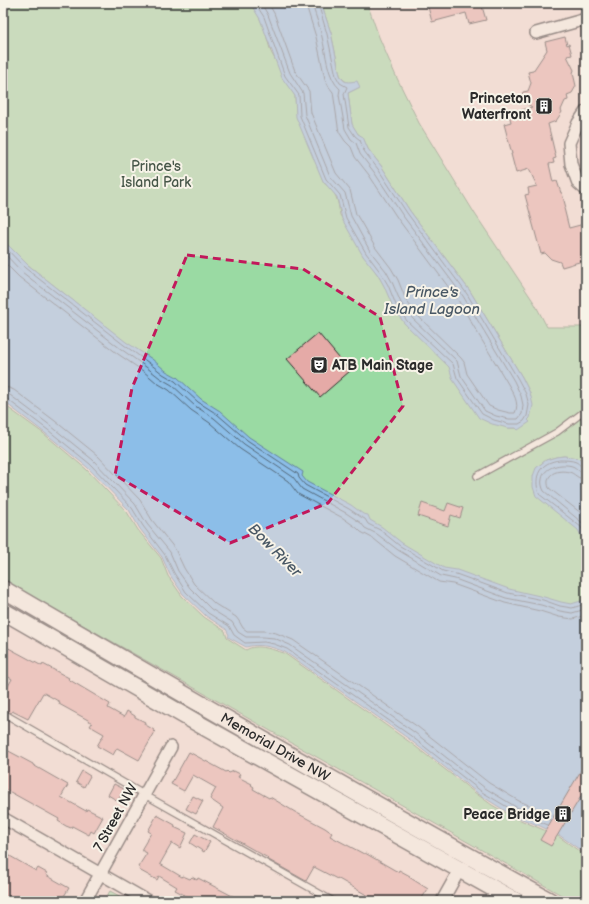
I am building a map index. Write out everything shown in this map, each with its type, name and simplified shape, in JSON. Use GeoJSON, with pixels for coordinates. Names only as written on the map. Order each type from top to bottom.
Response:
{"type":"FeatureCollection","features":[{"type":"Feature","properties":{"kind":"main road","name":"Memorial Drive NW"},"geometry":{"type":"LineString","coordinates":[[3,589],[207,709],[550,901]]}},
{"type":"Feature","properties":{"kind":"main road","name":"Memorial Drive NW"},"geometry":{"type":"LineString","coordinates":[[3,611],[199,724],[516,901]]}},
{"type":"Feature","properties":{"kind":"street"},"geometry":{"type":"LineString","coordinates":[[536,33],[586,19]]}},
{"type":"Feature","properties":{"kind":"street"},"geometry":{"type":"LineString","coordinates":[[586,111],[578,123],[569,143],[571,164],[578,183],[586,190]]}},
{"type":"Feature","properties":{"kind":"street","name":"7 Street NW"},"geometry":{"type":"LineString","coordinates":[[85,901],[171,747]]}},
{"type":"Feature","properties":{"kind":"street"},"geometry":{"type":"LineString","coordinates":[[3,818],[148,901]]}},
{"type":"Feature","properties":{"kind":"street"},"geometry":{"type":"LineString","coordinates":[[442,901],[460,870]]}},
{"type":"Feature","properties":{"kind":"lane"},"geometry":{"type":"LineString","coordinates":[[477,476],[557,432],[586,410]]}},
{"type":"Feature","properties":{"kind":"lane"},"geometry":{"type":"LineString","coordinates":[[3,713],[144,795],[333,901]]}},
{"type":"Feature","properties":{"kind":"highlighted area"},"geometry":{"type":"Polygon","coordinates":[[[187,255],[303,269],[380,317],[403,406],[328,503],[230,543],[115,475],[132,388],[187,255]]]}},
{"type":"Feature","properties":{"kind":"green space","name":"Prince's Island Park"},"geometry":{"type":"Polygon","coordinates":[[[3,3],[253,3],[264,28],[271,52],[295,96],[296,112],[324,183],[332,190],[336,197],[340,215],[401,312],[508,428],[516,428],[528,420],[530,393],[522,377],[470,291],[410,211],[382,167],[368,149],[363,138],[358,134],[352,125],[348,93],[360,87],[346,82],[340,75],[331,33],[321,3],[367,3],[379,37],[395,74],[419,123],[475,214],[535,304],[547,327],[586,327],[586,466],[578,458],[564,456],[546,460],[536,468],[586,536],[586,603],[568,607],[441,570],[305,485],[3,245],[3,3]]]}},
{"type":"Feature","properties":{"kind":"green space"},"geometry":{"type":"Polygon","coordinates":[[[3,404],[43,433],[86,469],[127,512],[138,530],[161,558],[168,576],[182,596],[204,617],[225,631],[227,638],[246,650],[260,647],[284,653],[411,743],[492,805],[511,816],[558,836],[586,856],[586,901],[572,901],[3,580],[3,404]]]}},
{"type":"Feature","properties":{"kind":"green space"},"geometry":{"type":"Polygon","coordinates":[[[110,891],[129,901],[117,901],[107,896],[110,891]]]}},
{"type":"Feature","properties":{"kind":"water","name":"Prince's Island Lagoon"},"geometry":{"type":"Polygon","coordinates":[[[250,3],[321,3],[331,33],[340,75],[345,81],[357,81],[360,87],[348,93],[352,124],[358,134],[363,137],[368,149],[382,167],[410,211],[470,291],[522,377],[530,393],[533,405],[530,418],[528,420],[530,422],[518,430],[516,428],[508,428],[492,424],[479,418],[453,380],[449,367],[404,323],[393,307],[378,275],[363,256],[342,219],[337,197],[323,181],[296,117],[295,96],[282,78],[260,19],[250,3]]]}},
{"type":"Feature","properties":{"kind":"water","name":"Bow River"},"geometry":{"type":"Polygon","coordinates":[[[3,240],[28,265],[126,342],[152,359],[166,371],[177,377],[201,399],[220,411],[249,437],[303,472],[302,476],[307,482],[351,505],[363,514],[368,515],[370,520],[382,527],[402,543],[444,568],[457,570],[509,589],[571,604],[586,598],[586,854],[559,835],[512,815],[480,795],[409,739],[285,652],[266,646],[256,645],[246,647],[228,637],[229,635],[226,629],[206,616],[183,594],[170,575],[162,557],[140,529],[129,510],[87,467],[3,401],[3,240]]]}},
{"type":"Feature","properties":{"kind":"water"},"geometry":{"type":"Polygon","coordinates":[[[564,456],[578,458],[586,466],[586,545],[578,530],[536,496],[533,487],[533,476],[536,468],[546,460],[564,456]]]}},
{"type":"Feature","properties":{"kind":"building"},"geometry":{"type":"Polygon","coordinates":[[[427,3],[481,3],[486,20],[469,24],[466,13],[432,22],[427,3]]]}},
{"type":"Feature","properties":{"kind":"building"},"geometry":{"type":"Polygon","coordinates":[[[565,37],[572,55],[567,56],[574,70],[573,73],[576,86],[572,93],[567,95],[568,100],[565,101],[561,110],[562,112],[556,121],[548,124],[556,158],[553,159],[554,163],[549,164],[553,182],[557,181],[562,193],[569,228],[584,224],[586,232],[586,260],[562,267],[560,262],[551,259],[545,253],[541,254],[525,195],[529,194],[528,188],[537,186],[529,169],[516,173],[504,124],[511,122],[509,114],[532,107],[520,99],[523,92],[528,91],[531,83],[528,72],[533,71],[547,50],[545,42],[565,37]]]}},
{"type":"Feature","properties":{"kind":"building","name":"ATB Main Stage"},"geometry":{"type":"Polygon","coordinates":[[[318,333],[350,371],[320,397],[287,359],[318,333]]]}},
{"type":"Feature","properties":{"kind":"building"},"geometry":{"type":"Polygon","coordinates":[[[422,503],[445,511],[448,503],[463,508],[460,518],[451,515],[448,526],[418,516],[422,503]]]}},
{"type":"Feature","properties":{"kind":"building"},"geometry":{"type":"Polygon","coordinates":[[[3,645],[42,666],[43,664],[69,678],[68,679],[110,704],[108,708],[124,717],[127,711],[145,722],[144,724],[155,732],[139,760],[117,748],[113,755],[97,746],[104,734],[90,726],[92,723],[88,720],[59,704],[60,702],[44,693],[28,719],[12,711],[11,713],[3,709],[3,695],[12,679],[3,674],[3,645]]]}},
{"type":"Feature","properties":{"kind":"building"},"geometry":{"type":"Polygon","coordinates":[[[3,748],[68,785],[61,797],[86,811],[87,809],[103,817],[94,833],[91,831],[89,835],[72,826],[71,828],[66,826],[58,821],[59,819],[3,788],[3,748]]]}},
{"type":"Feature","properties":{"kind":"building"},"geometry":{"type":"Polygon","coordinates":[[[189,752],[226,772],[227,771],[229,773],[234,771],[240,774],[238,777],[252,784],[251,785],[254,787],[253,789],[325,828],[332,833],[330,836],[364,854],[365,853],[398,872],[399,870],[428,889],[420,901],[377,901],[337,878],[314,867],[306,881],[267,859],[268,858],[213,827],[223,808],[210,799],[216,788],[193,775],[184,791],[171,784],[189,752]]]}},
{"type":"Feature","properties":{"kind":"building","name":"Peace Bridge"},"geometry":{"type":"Polygon","coordinates":[[[586,762],[586,788],[551,846],[540,840],[586,762]]]}},
{"type":"Feature","properties":{"kind":"building"},"geometry":{"type":"Polygon","coordinates":[[[82,771],[90,776],[84,787],[76,782],[82,771]]]}},
{"type":"Feature","properties":{"kind":"building"},"geometry":{"type":"Polygon","coordinates":[[[114,784],[124,789],[118,801],[108,795],[114,784]]]}},
{"type":"Feature","properties":{"kind":"building"},"geometry":{"type":"Polygon","coordinates":[[[193,796],[203,801],[196,814],[186,809],[193,796]]]}},
{"type":"Feature","properties":{"kind":"building"},"geometry":{"type":"Polygon","coordinates":[[[157,815],[175,825],[174,827],[187,833],[180,848],[172,843],[160,864],[182,877],[183,876],[190,879],[192,877],[197,880],[198,878],[242,901],[200,901],[197,899],[196,901],[175,890],[177,887],[159,876],[157,880],[139,870],[140,868],[138,867],[147,853],[141,850],[151,833],[148,831],[157,815]]]}},
{"type":"Feature","properties":{"kind":"building"},"geometry":{"type":"Polygon","coordinates":[[[195,834],[210,842],[204,852],[190,843],[195,834]]]}},
{"type":"Feature","properties":{"kind":"building"},"geometry":{"type":"Polygon","coordinates":[[[3,852],[36,871],[38,868],[47,873],[46,875],[69,888],[61,901],[3,901],[3,852]]]}},
{"type":"Feature","properties":{"kind":"place","name":"Princeton Waterfront"},"geometry":{"type":"Point","coordinates":[544,106]}},
{"type":"Feature","properties":{"kind":"place","name":"ATB Main Stage"},"geometry":{"type":"Point","coordinates":[319,365]}},
{"type":"Feature","properties":{"kind":"place","name":"Peace Bridge"},"geometry":{"type":"Point","coordinates":[563,814]}}]}
